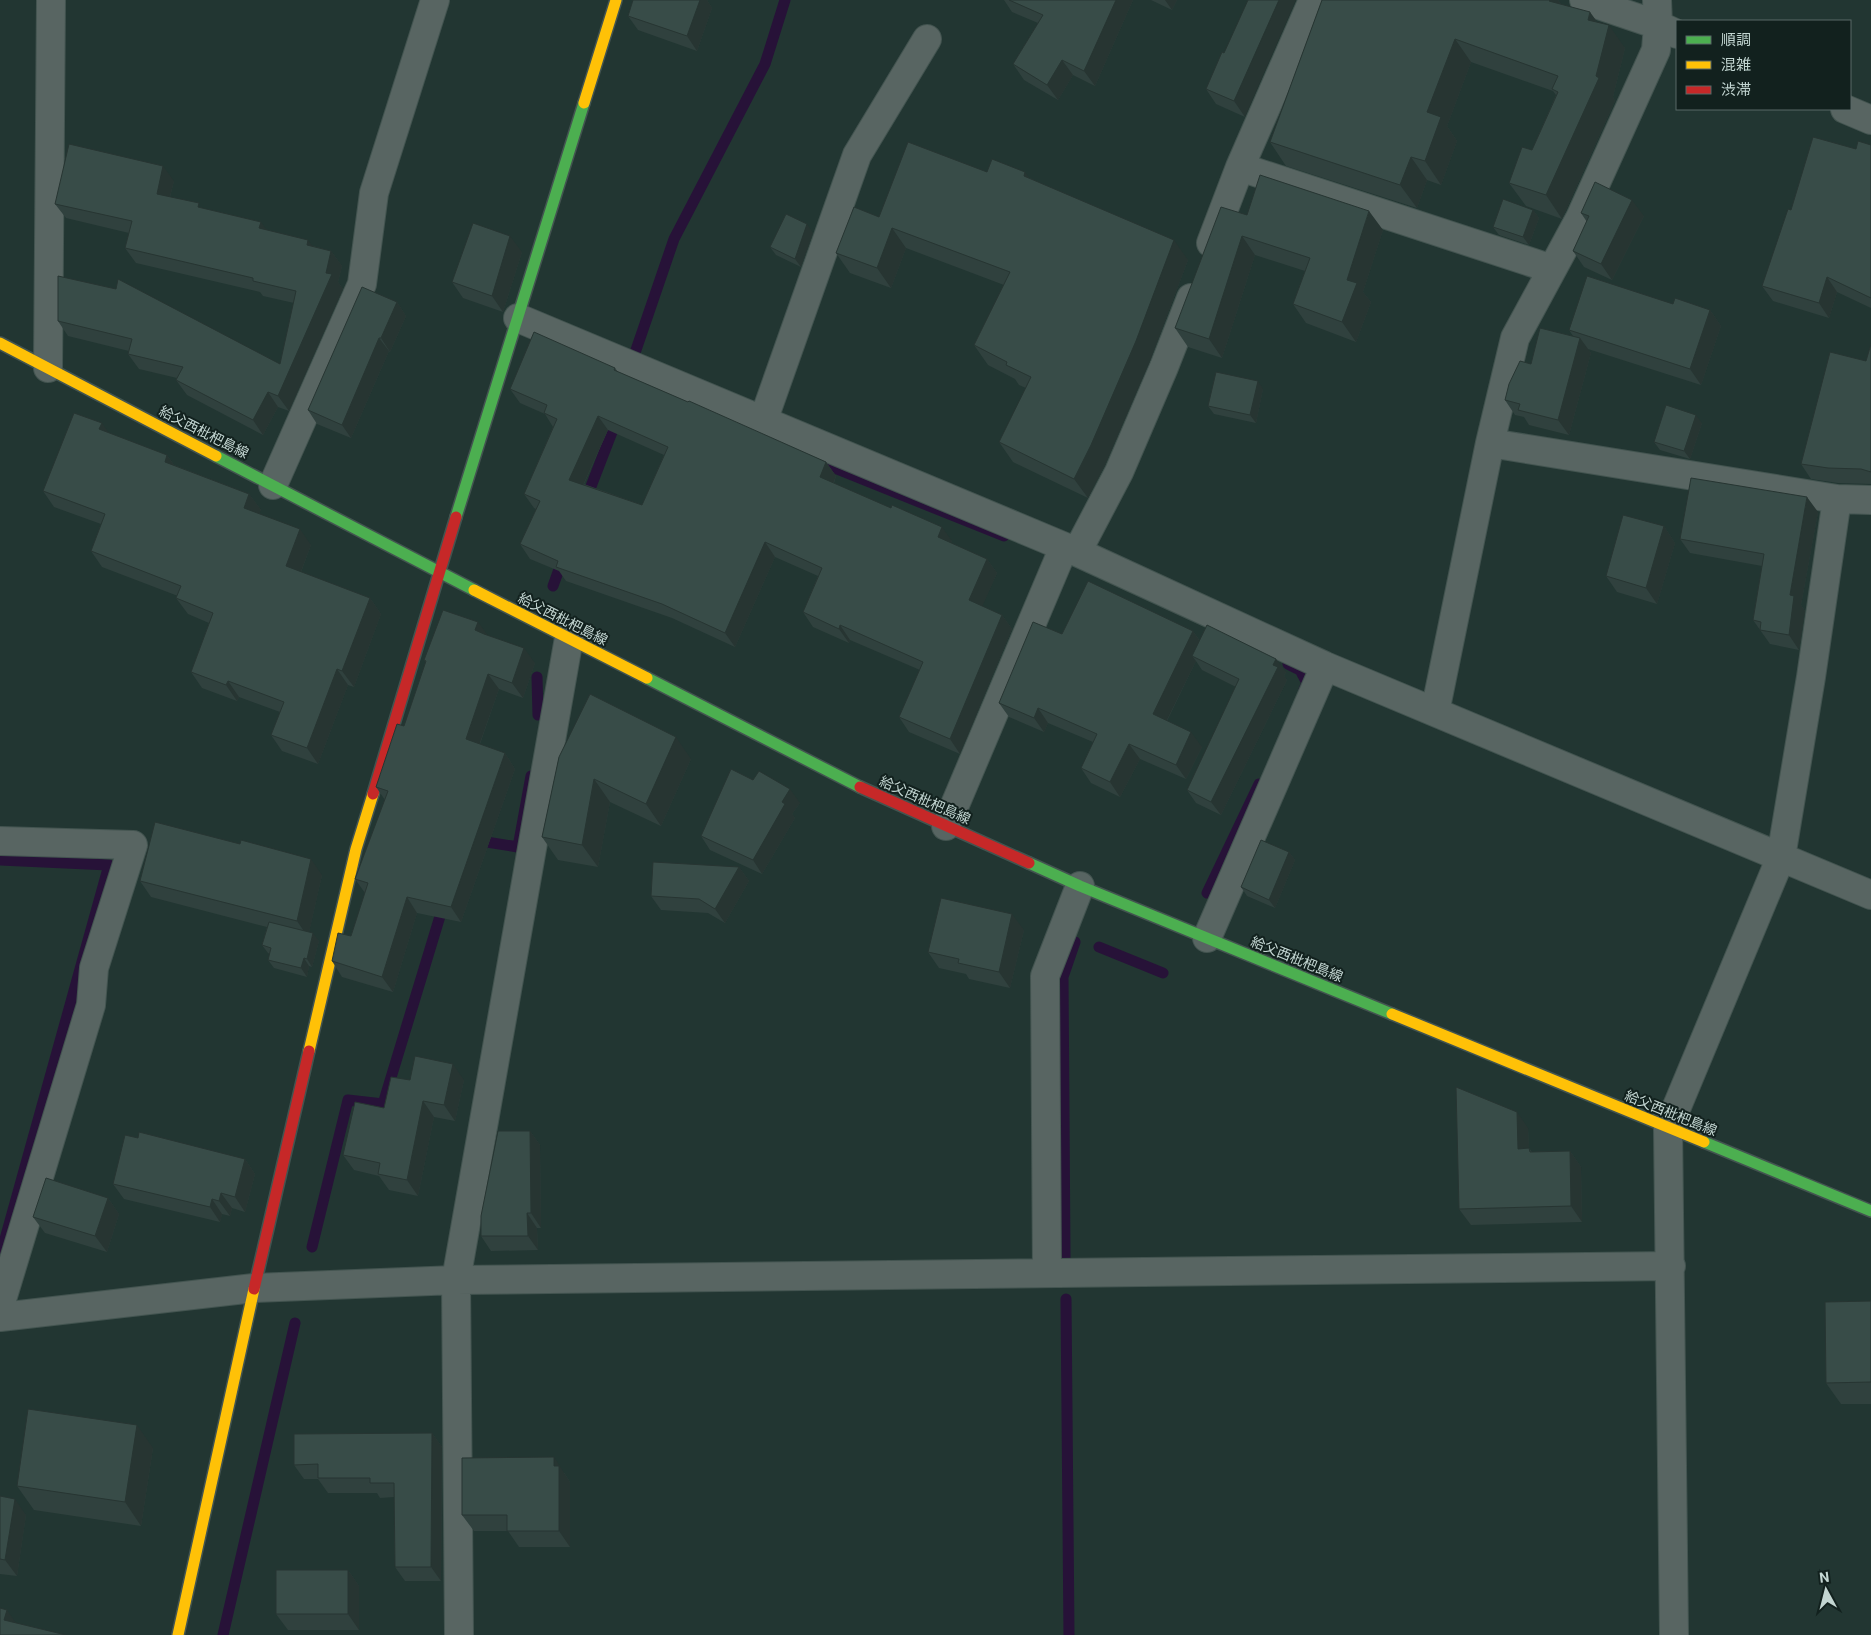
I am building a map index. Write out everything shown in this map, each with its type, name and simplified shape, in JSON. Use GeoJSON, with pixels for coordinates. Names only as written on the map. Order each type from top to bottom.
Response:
{"type":"FeatureCollection","features":[{"type":"Feature","properties":{"kind":"main road"},"geometry":{"type":"LineString","coordinates":[[178,1635],[254,1288],[356,849],[439,572],[616,0]]}},
{"type":"Feature","properties":{"kind":"main road","name":"給父西枇杷島線"},"geometry":{"type":"LineString","coordinates":[[0,343],[439,572],[858,786],[1080,886],[1871,1211]]}},
{"type":"Feature","properties":{"kind":"street"},"geometry":{"type":"LineString","coordinates":[[48,368],[50,0]]}},
{"type":"Feature","properties":{"kind":"street"},"geometry":{"type":"LineString","coordinates":[[273,485],[362,284],[374,193],[435,0]]}},
{"type":"Feature","properties":{"kind":"street"},"geometry":{"type":"LineString","coordinates":[[946,826],[1071,549],[1119,472],[1164,367],[1240,167],[1313,0]]}},
{"type":"Feature","properties":{"kind":"street"},"geometry":{"type":"LineString","coordinates":[[1435,712],[1490,443],[1515,338],[1580,218],[1656,50],[1664,20],[1584,0]]}},
{"type":"Feature","properties":{"kind":"street"},"geometry":{"type":"LineString","coordinates":[[763,421],[857,155],[927,39]]}},
{"type":"Feature","properties":{"kind":"street"},"geometry":{"type":"LineString","coordinates":[[1847,110],[1871,120]]}},
{"type":"Feature","properties":{"kind":"street"},"geometry":{"type":"LineString","coordinates":[[1240,167],[1552,269]]}},
{"type":"Feature","properties":{"kind":"street"},"geometry":{"type":"LineString","coordinates":[[518,318],[1071,549],[1325,666],[1871,895]]}},
{"type":"Feature","properties":{"kind":"street"},"geometry":{"type":"LineString","coordinates":[[1490,443],[1837,499],[1871,500]]}},
{"type":"Feature","properties":{"kind":"street"},"geometry":{"type":"LineString","coordinates":[[1674,1635],[1668,1128],[1780,858],[1811,677],[1837,499]]}},
{"type":"Feature","properties":{"kind":"street"},"geometry":{"type":"LineString","coordinates":[[458,1635],[456,1280],[569,638]]}},
{"type":"Feature","properties":{"kind":"street"},"geometry":{"type":"LineString","coordinates":[[1207,938],[1325,666]]}},
{"type":"Feature","properties":{"kind":"street"},"geometry":{"type":"LineString","coordinates":[[0,841],[133,845],[94,968],[90,1005],[0,1306]]}},
{"type":"Feature","properties":{"kind":"street"},"geometry":{"type":"LineString","coordinates":[[1047,1274],[1045,976],[1080,886]]}},
{"type":"Feature","properties":{"kind":"street"},"geometry":{"type":"LineString","coordinates":[[0,1317],[254,1288],[456,1280],[1670,1266]]}},
{"type":"Feature","properties":{"kind":"building"},"geometry":{"type":"Polygon","coordinates":[[[633,0],[700,0],[687,36],[628,16],[633,0]]]}},
{"type":"Feature","properties":{"kind":"building"},"geometry":{"type":"Polygon","coordinates":[[[1009,0],[1116,0],[1084,71],[1062,60],[1047,85],[1013,64],[1043,15],[1009,0]]]}},
{"type":"Feature","properties":{"kind":"building"},"geometry":{"type":"Polygon","coordinates":[[[1248,0],[1279,0],[1234,101],[1206,89],[1248,0]]]}},
{"type":"Feature","properties":{"kind":"building"},"geometry":{"type":"Polygon","coordinates":[[[1322,0],[1550,0],[1590,12],[1588,20],[1609,25],[1596,76],[1599,78],[1546,195],[1509,183],[1522,147],[1532,150],[1558,92],[1552,89],[1558,76],[1455,39],[1427,112],[1441,117],[1425,161],[1411,157],[1400,185],[1270,142],[1322,0]]]}},
{"type":"Feature","properties":{"kind":"building"},"geometry":{"type":"Polygon","coordinates":[[[1813,137],[1856,149],[1858,141],[1871,145],[1871,298],[1827,277],[1819,303],[1762,286],[1788,209],[1791,210],[1813,137]]]}},
{"type":"Feature","properties":{"kind":"building"},"geometry":{"type":"Polygon","coordinates":[[[908,142],[987,172],[992,159],[1025,172],[1024,176],[1174,240],[1136,341],[1091,445],[1074,479],[999,442],[1031,377],[1006,365],[1007,362],[974,345],[1010,272],[892,228],[877,268],[836,253],[854,207],[879,217],[908,142]]]}},
{"type":"Feature","properties":{"kind":"building"},"geometry":{"type":"Polygon","coordinates":[[[69,144],[163,166],[157,194],[199,203],[198,207],[261,222],[259,228],[308,240],[307,245],[331,251],[326,273],[332,274],[278,396],[268,392],[253,420],[176,380],[183,367],[128,354],[132,339],[58,321],[58,276],[116,289],[118,279],[280,364],[296,291],[253,281],[253,278],[125,248],[132,221],[55,204],[69,144]]]}},
{"type":"Feature","properties":{"kind":"building"},"geometry":{"type":"Polygon","coordinates":[[[1260,175],[1369,211],[1347,280],[1357,283],[1342,322],[1293,304],[1310,258],[1242,236],[1209,339],[1175,328],[1221,207],[1247,215],[1260,175]]]}},
{"type":"Feature","properties":{"kind":"building"},"geometry":{"type":"Polygon","coordinates":[[[1595,182],[1632,200],[1601,264],[1573,251],[1589,216],[1581,213],[1595,182]]]}},
{"type":"Feature","properties":{"kind":"building"},"geometry":{"type":"Polygon","coordinates":[[[1503,199],[1533,210],[1523,237],[1493,227],[1503,199]]]}},
{"type":"Feature","properties":{"kind":"building"},"geometry":{"type":"Polygon","coordinates":[[[786,214],[807,224],[795,259],[770,247],[786,214]]]}},
{"type":"Feature","properties":{"kind":"building"},"geometry":{"type":"Polygon","coordinates":[[[473,223],[510,236],[492,296],[452,282],[473,223]]]}},
{"type":"Feature","properties":{"kind":"building"},"geometry":{"type":"Polygon","coordinates":[[[1587,276],[1673,304],[1675,298],[1710,310],[1690,369],[1569,330],[1587,276]]]}},
{"type":"Feature","properties":{"kind":"building"},"geometry":{"type":"Polygon","coordinates":[[[362,287],[397,302],[381,338],[379,338],[342,425],[308,410],[362,287]]]}},
{"type":"Feature","properties":{"kind":"building"},"geometry":{"type":"Polygon","coordinates":[[[1540,328],[1580,338],[1558,420],[1518,410],[1520,404],[1505,400],[1509,384],[1520,361],[1531,364],[1540,328]]]}},
{"type":"Feature","properties":{"kind":"building"},"geometry":{"type":"Polygon","coordinates":[[[534,332],[615,368],[614,370],[826,462],[820,477],[891,508],[892,505],[942,527],[938,537],[987,559],[969,600],[1002,615],[950,739],[899,717],[923,662],[840,625],[839,629],[803,612],[822,568],[765,542],[725,633],[662,604],[556,567],[558,561],[520,544],[540,501],[524,494],[557,419],[544,413],[547,405],[510,389],[534,332]],[[598,416],[569,480],[642,505],[668,447],[598,416]]]}},
{"type":"Feature","properties":{"kind":"building"},"geometry":{"type":"Polygon","coordinates":[[[1871,344],[1871,472],[1861,469],[1828,468],[1801,464],[1830,352],[1866,361],[1871,344]]]}},
{"type":"Feature","properties":{"kind":"building"},"geometry":{"type":"Polygon","coordinates":[[[1216,372],[1258,381],[1250,415],[1208,406],[1216,372]]]}},
{"type":"Feature","properties":{"kind":"building"},"geometry":{"type":"Polygon","coordinates":[[[1666,405],[1696,415],[1684,451],[1654,442],[1666,405]]]}},
{"type":"Feature","properties":{"kind":"building"},"geometry":{"type":"Polygon","coordinates":[[[74,413],[102,423],[99,429],[167,455],[165,462],[249,494],[244,508],[300,529],[286,566],[370,598],[342,671],[337,669],[307,748],[271,735],[284,702],[228,681],[226,685],[191,672],[213,613],[176,598],[181,586],[91,551],[105,514],[43,491],[74,413]]]}},
{"type":"Feature","properties":{"kind":"building"},"geometry":{"type":"Polygon","coordinates":[[[1691,478],[1807,497],[1790,595],[1794,596],[1789,635],[1760,630],[1761,622],[1753,620],[1764,554],[1680,539],[1691,478]]]}},
{"type":"Feature","properties":{"kind":"building"},"geometry":{"type":"Polygon","coordinates":[[[1623,515],[1664,526],[1646,588],[1606,576],[1623,515]]]}},
{"type":"Feature","properties":{"kind":"building"},"geometry":{"type":"Polygon","coordinates":[[[1088,581],[1193,631],[1153,714],[1191,732],[1176,765],[1129,744],[1110,782],[1081,768],[1097,734],[1038,708],[1034,718],[999,703],[1033,622],[1062,634],[1088,581]]]}},
{"type":"Feature","properties":{"kind":"building"},"geometry":{"type":"Polygon","coordinates":[[[443,610],[478,622],[475,630],[524,648],[512,683],[488,674],[466,739],[505,753],[451,907],[407,897],[382,977],[332,961],[338,933],[351,936],[368,883],[355,879],[388,791],[376,787],[397,724],[404,726],[426,661],[424,660],[443,610]]]}},
{"type":"Feature","properties":{"kind":"building"},"geometry":{"type":"Polygon","coordinates":[[[1207,625],[1276,659],[1273,665],[1278,667],[1211,802],[1187,790],[1239,679],[1192,656],[1207,625]]]}},
{"type":"Feature","properties":{"kind":"building"},"geometry":{"type":"Polygon","coordinates":[[[590,694],[676,737],[646,804],[594,779],[582,845],[542,837],[559,757],[590,694]]]}},
{"type":"Feature","properties":{"kind":"building"},"geometry":{"type":"Polygon","coordinates":[[[731,769],[753,780],[759,771],[790,789],[782,802],[785,804],[753,860],[701,836],[731,769]]]}},
{"type":"Feature","properties":{"kind":"building"},"geometry":{"type":"Polygon","coordinates":[[[155,822],[240,844],[241,840],[311,859],[297,921],[140,881],[155,822]]]}},
{"type":"Feature","properties":{"kind":"building"},"geometry":{"type":"Polygon","coordinates":[[[1261,840],[1289,852],[1269,900],[1241,887],[1261,840]]]}},
{"type":"Feature","properties":{"kind":"building"},"geometry":{"type":"Polygon","coordinates":[[[653,862],[739,867],[715,909],[699,899],[651,896],[653,862]]]}},
{"type":"Feature","properties":{"kind":"building"},"geometry":{"type":"Polygon","coordinates":[[[941,898],[1012,914],[999,972],[958,963],[959,959],[928,952],[941,898]]]}},
{"type":"Feature","properties":{"kind":"building"},"geometry":{"type":"Polygon","coordinates":[[[269,922],[313,933],[307,959],[304,958],[301,968],[268,960],[271,948],[262,945],[269,922]]]}},
{"type":"Feature","properties":{"kind":"building"},"geometry":{"type":"Polygon","coordinates":[[[415,1056],[453,1064],[444,1105],[423,1101],[407,1180],[378,1174],[380,1163],[343,1155],[355,1102],[384,1108],[391,1077],[410,1080],[415,1056]]]}},
{"type":"Feature","properties":{"kind":"building"},"geometry":{"type":"Polygon","coordinates":[[[1456,1087],[1517,1112],[1518,1149],[1529,1148],[1530,1152],[1570,1151],[1571,1206],[1459,1209],[1456,1087]]]}},
{"type":"Feature","properties":{"kind":"building"},"geometry":{"type":"Polygon","coordinates":[[[498,1131],[530,1131],[531,1213],[527,1213],[528,1236],[481,1236],[481,1216],[498,1131]]]}},
{"type":"Feature","properties":{"kind":"building"},"geometry":{"type":"Polygon","coordinates":[[[139,1132],[245,1159],[235,1197],[221,1193],[219,1201],[212,1199],[210,1207],[113,1184],[125,1135],[138,1138],[139,1132]]]}},
{"type":"Feature","properties":{"kind":"building"},"geometry":{"type":"Polygon","coordinates":[[[46,1178],[108,1198],[95,1236],[33,1217],[46,1178]]]}},
{"type":"Feature","properties":{"kind":"building"},"geometry":{"type":"Polygon","coordinates":[[[1871,1301],[1871,1382],[1826,1383],[1825,1302],[1871,1301]]]}},
{"type":"Feature","properties":{"kind":"building"},"geometry":{"type":"Polygon","coordinates":[[[28,1409],[137,1425],[125,1502],[17,1486],[28,1409]]]}},
{"type":"Feature","properties":{"kind":"building"},"geometry":{"type":"Polygon","coordinates":[[[432,1433],[431,1567],[395,1567],[394,1483],[370,1483],[370,1478],[318,1478],[318,1464],[294,1465],[294,1434],[432,1433]]]}},
{"type":"Feature","properties":{"kind":"building"},"geometry":{"type":"Polygon","coordinates":[[[554,1457],[554,1466],[559,1466],[559,1531],[507,1531],[507,1515],[462,1515],[462,1458],[554,1457]]]}},
{"type":"Feature","properties":{"kind":"building"},"geometry":{"type":"Polygon","coordinates":[[[0,1496],[15,1499],[5,1560],[0,1559],[0,1496]]]}},
{"type":"Feature","properties":{"kind":"building"},"geometry":{"type":"Polygon","coordinates":[[[276,1570],[348,1570],[348,1614],[276,1614],[276,1570]]]}},
{"type":"Feature","properties":{"kind":"building"},"geometry":{"type":"Polygon","coordinates":[[[0,1608],[7,1610],[4,1620],[66,1635],[0,1635],[0,1608]]]}},
{"type":"Feature","properties":{"kind":"waterway"},"geometry":{"type":"LineString","coordinates":[[636,350],[674,239],[765,64],[785,0]]}},
{"type":"Feature","properties":{"kind":"waterway"},"geometry":{"type":"LineString","coordinates":[[585,502],[617,419]]}},
{"type":"Feature","properties":{"kind":"waterway"},"geometry":{"type":"LineString","coordinates":[[827,465],[1004,536]]}},
{"type":"Feature","properties":{"kind":"waterway"},"geometry":{"type":"LineString","coordinates":[[553,586],[563,558]]}},
{"type":"Feature","properties":{"kind":"waterway"},"geometry":{"type":"LineString","coordinates":[[1288,664],[1300,670],[1307,683],[1304,690]]}},
{"type":"Feature","properties":{"kind":"waterway"},"geometry":{"type":"LineString","coordinates":[[537,677],[538,715]]}},
{"type":"Feature","properties":{"kind":"waterway"},"geometry":{"type":"LineString","coordinates":[[474,840],[518,847],[531,776]]}},
{"type":"Feature","properties":{"kind":"waterway"},"geometry":{"type":"LineString","coordinates":[[1207,893],[1259,784]]}},
{"type":"Feature","properties":{"kind":"waterway"},"geometry":{"type":"LineString","coordinates":[[0,860],[109,865],[0,1257]]}},
{"type":"Feature","properties":{"kind":"waterway"},"geometry":{"type":"LineString","coordinates":[[312,1247],[348,1100],[383,1104],[444,903]]}},
{"type":"Feature","properties":{"kind":"waterway"},"geometry":{"type":"LineString","coordinates":[[1065,1258],[1063,977],[1075,942]]}},
{"type":"Feature","properties":{"kind":"waterway"},"geometry":{"type":"LineString","coordinates":[[1099,947],[1163,973]]}},
{"type":"Feature","properties":{"kind":"waterway"},"geometry":{"type":"LineString","coordinates":[[1066,1299],[1069,1635]]}},
{"type":"Feature","properties":{"kind":"waterway"},"geometry":{"type":"LineString","coordinates":[[223,1635],[295,1323]]}},
{"type":"Feature","properties":{"kind":"traffic: fast"},"geometry":{"type":"LineString","coordinates":[[456,517],[584,103]]}},
{"type":"Feature","properties":{"kind":"traffic: fast"},"geometry":{"type":"LineString","coordinates":[[216,456],[474,590]]}},
{"type":"Feature","properties":{"kind":"traffic: fast"},"geometry":{"type":"LineString","coordinates":[[647,678],[860,787]]}},
{"type":"Feature","properties":{"kind":"traffic: fast"},"geometry":{"type":"LineString","coordinates":[[1029,863],[1080,886],[1392,1014]]}},
{"type":"Feature","properties":{"kind":"traffic: fast"},"geometry":{"type":"LineString","coordinates":[[1704,1142],[1871,1211]]}},
{"type":"Feature","properties":{"kind":"traffic: slow"},"geometry":{"type":"LineString","coordinates":[[584,103],[616,0]]}},
{"type":"Feature","properties":{"kind":"traffic: slow"},"geometry":{"type":"LineString","coordinates":[[0,343],[216,456]]}},
{"type":"Feature","properties":{"kind":"traffic: slow"},"geometry":{"type":"LineString","coordinates":[[474,590],[647,678]]}},
{"type":"Feature","properties":{"kind":"traffic: slow"},"geometry":{"type":"LineString","coordinates":[[309,1051],[356,849],[373,794]]}},
{"type":"Feature","properties":{"kind":"traffic: slow"},"geometry":{"type":"LineString","coordinates":[[1392,1014],[1704,1142]]}},
{"type":"Feature","properties":{"kind":"traffic: slow"},"geometry":{"type":"LineString","coordinates":[[178,1635],[254,1289]]}},
{"type":"Feature","properties":{"kind":"traffic: jam"},"geometry":{"type":"LineString","coordinates":[[373,794],[456,517]]}},
{"type":"Feature","properties":{"kind":"traffic: jam"},"geometry":{"type":"LineString","coordinates":[[860,787],[1029,863]]}},
{"type":"Feature","properties":{"kind":"traffic: jam"},"geometry":{"type":"LineString","coordinates":[[254,1289],[309,1051]]}}]}
